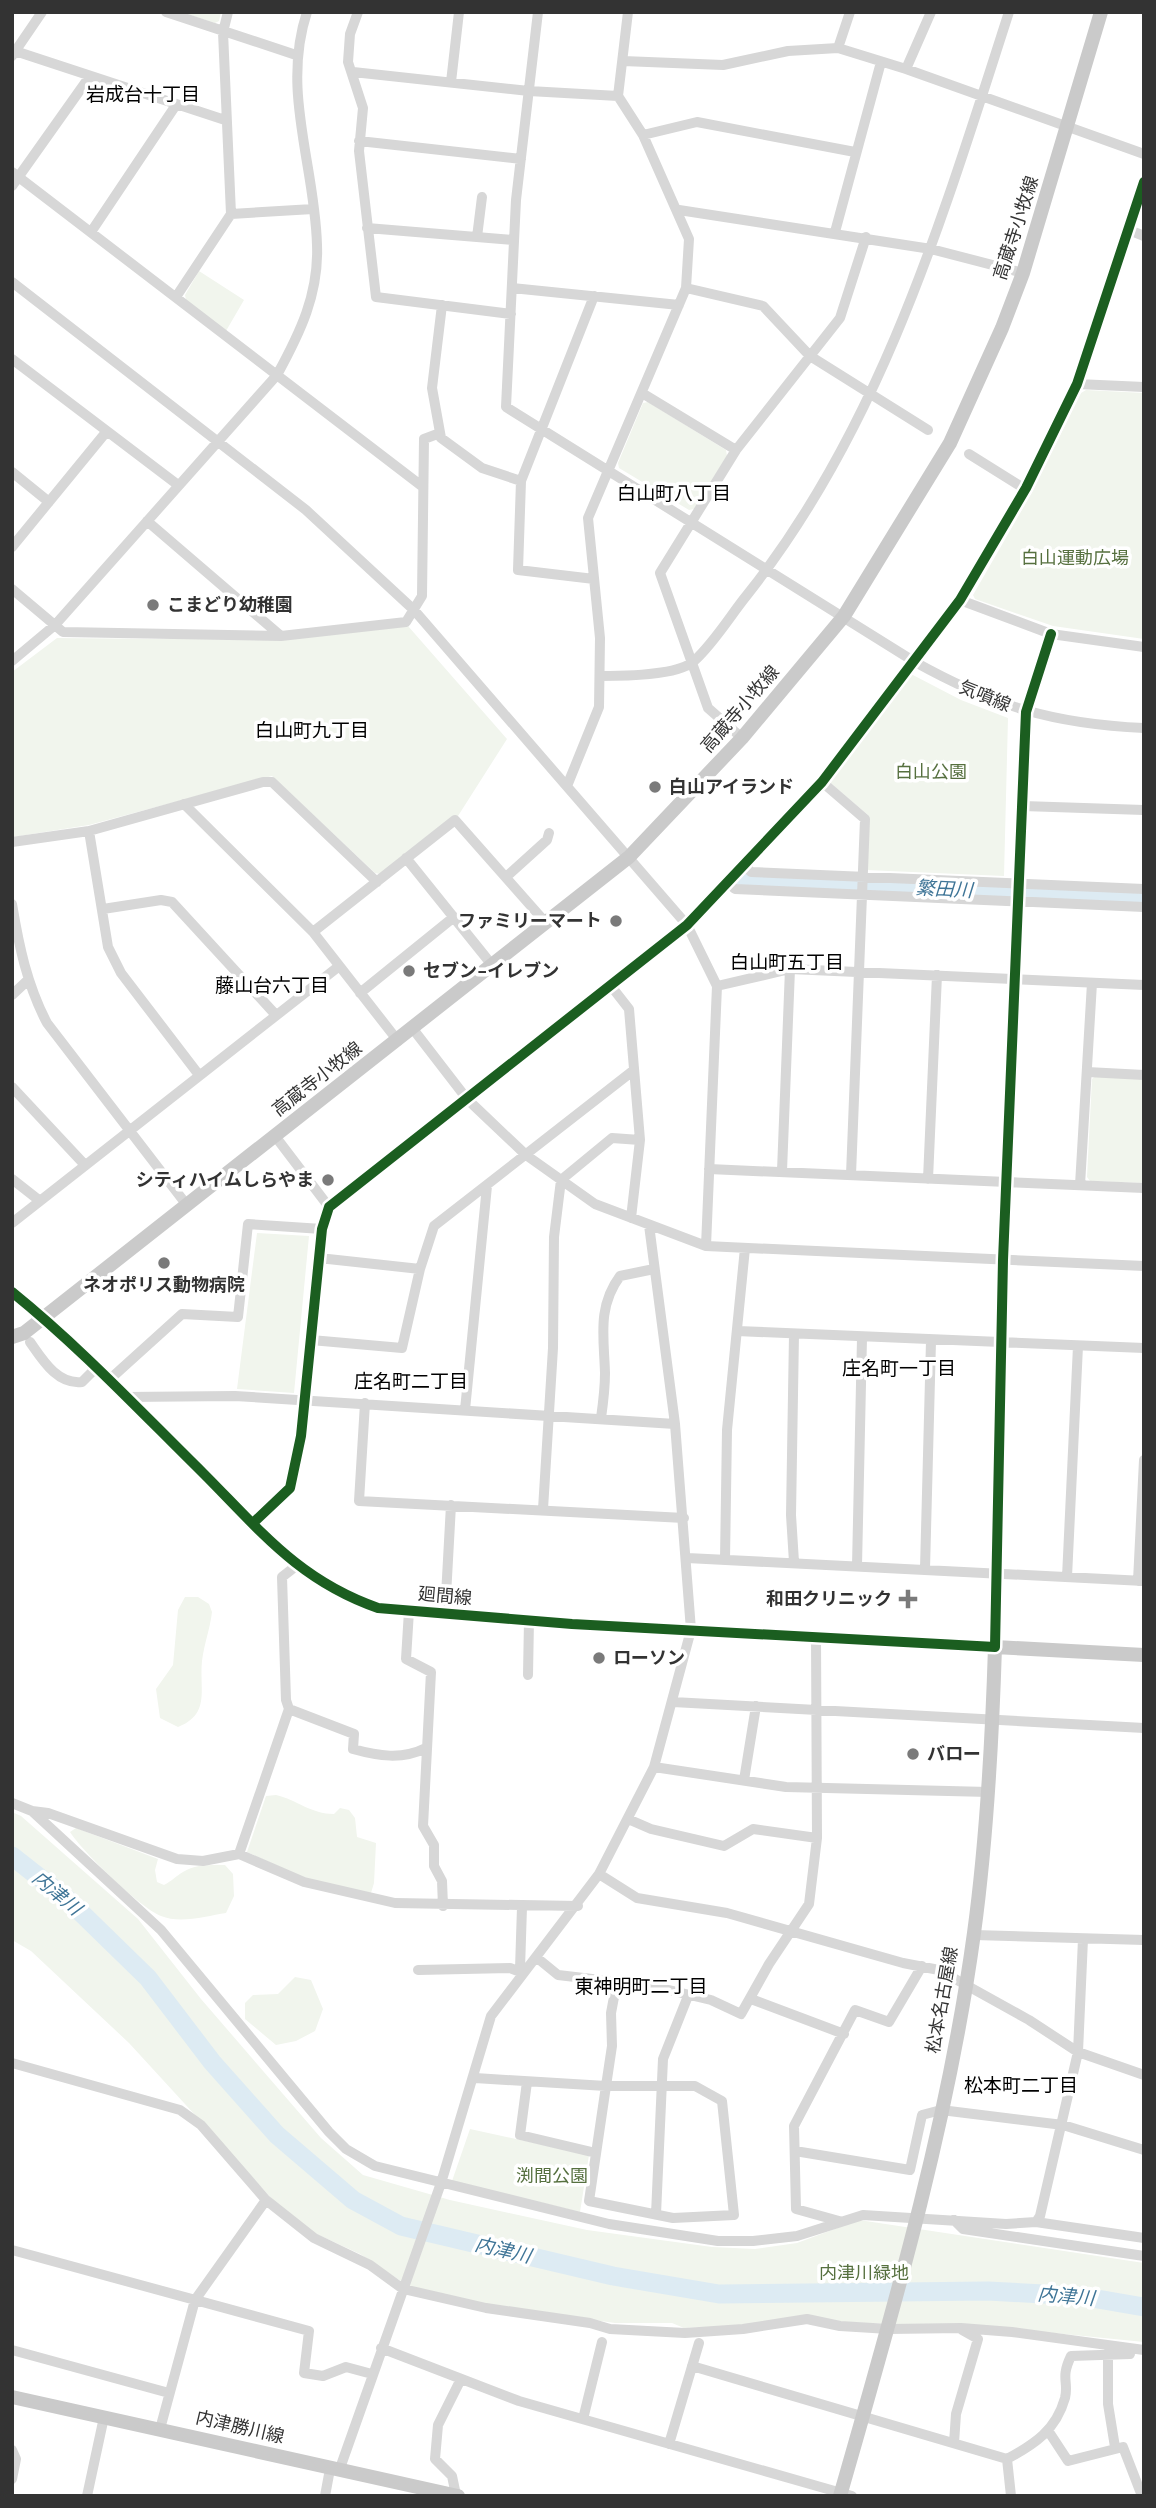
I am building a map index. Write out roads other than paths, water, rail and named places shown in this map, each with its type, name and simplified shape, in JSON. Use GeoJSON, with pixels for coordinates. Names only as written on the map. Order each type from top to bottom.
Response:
{"type":"FeatureCollection","features":[{"type":"Feature","properties":{"kind":"main road","name":"高蔵寺小牧線"},"geometry":{"type":"LineString","coordinates":[[12,1338],[43,1317],[414,1029],[629,857],[742,738],[844,616],[950,443],[1002,328],[1023,273],[1101,12]]}},
{"type":"Feature","properties":{"kind":"main road"},"geometry":{"type":"LineString","coordinates":[[995,1647],[1144,1655]]}},
{"type":"Feature","properties":{"kind":"main road","name":"松本名古屋線"},"geometry":{"type":"LineString","coordinates":[[844,2495],[916,2222],[966,1984],[974,1936],[989,1792],[995,1647]]}},
{"type":"Feature","properties":{"kind":"main road","name":"内津勝川線"},"geometry":{"type":"LineString","coordinates":[[12,2397],[457,2495]]}},
{"type":"Feature","properties":{"kind":"street"},"geometry":{"type":"LineString","coordinates":[[42,12],[13,53],[225,120]]}},
{"type":"Feature","properties":{"kind":"street"},"geometry":{"type":"LineString","coordinates":[[166,12],[296,55]]}},
{"type":"Feature","properties":{"kind":"street"},"geometry":{"type":"LineString","coordinates":[[176,297],[231,214],[223,32],[228,12]]}},
{"type":"Feature","properties":{"kind":"street"},"geometry":{"type":"LineString","coordinates":[[12,661],[55,625],[277,376],[302,330],[312,301],[317,245],[295,88],[296,55],[307,12]]}},
{"type":"Feature","properties":{"kind":"street"},"geometry":{"type":"LineString","coordinates":[[358,12],[350,34],[348,62],[363,108],[359,141],[376,297],[511,314],[521,159],[538,12]]}},
{"type":"Feature","properties":{"kind":"street"},"geometry":{"type":"LineString","coordinates":[[451,82],[459,12]]}},
{"type":"Feature","properties":{"kind":"street"},"geometry":{"type":"LineString","coordinates":[[567,786],[599,707],[601,676],[588,518],[686,288],[689,239],[679,210],[643,135],[618,96],[628,12]]}},
{"type":"Feature","properties":{"kind":"street"},"geometry":{"type":"LineString","coordinates":[[838,48],[850,12]]}},
{"type":"Feature","properties":{"kind":"street"},"geometry":{"type":"LineString","coordinates":[[906,69],[931,12]]}},
{"type":"Feature","properties":{"kind":"street"},"geometry":{"type":"LineString","coordinates":[[601,676],[646,676],[692,663],[768,568],[822,487],[871,396],[931,249],[1009,12]]}},
{"type":"Feature","properties":{"kind":"street"},"geometry":{"type":"LineString","coordinates":[[623,61],[723,65],[788,51],[838,48],[982,95],[1144,154]]}},
{"type":"Feature","properties":{"kind":"street"},"geometry":{"type":"LineString","coordinates":[[835,232],[881,62]]}},
{"type":"Feature","properties":{"kind":"street"},"geometry":{"type":"LineString","coordinates":[[352,72],[529,91],[618,96]]}},
{"type":"Feature","properties":{"kind":"street"},"geometry":{"type":"LineString","coordinates":[[90,76],[15,179],[91,232],[423,487]]}},
{"type":"Feature","properties":{"kind":"street"},"geometry":{"type":"LineString","coordinates":[[91,232],[176,105]]}},
{"type":"Feature","properties":{"kind":"street"},"geometry":{"type":"LineString","coordinates":[[643,135],[697,122],[855,152]]}},
{"type":"Feature","properties":{"kind":"street"},"geometry":{"type":"LineString","coordinates":[[359,141],[521,159]]}},
{"type":"Feature","properties":{"kind":"street"},"geometry":{"type":"LineString","coordinates":[[253,1522],[289,1488],[301,1436],[321,1229],[328,1207],[687,925],[729,884],[822,782],[960,600],[1025,489],[1077,384],[1144,182]]}},
{"type":"Feature","properties":{"kind":"street"},"geometry":{"type":"LineString","coordinates":[[467,206],[481,202],[477,237]]}},
{"type":"Feature","properties":{"kind":"street"},"geometry":{"type":"LineString","coordinates":[[231,214],[313,209]]}},
{"type":"Feature","properties":{"kind":"street"},"geometry":{"type":"LineString","coordinates":[[679,210],[866,237],[931,249],[1023,273]]}},
{"type":"Feature","properties":{"kind":"street"},"geometry":{"type":"LineString","coordinates":[[367,228],[514,240]]}},
{"type":"Feature","properties":{"kind":"street"},"geometry":{"type":"LineString","coordinates":[[1129,230],[1144,236]]}},
{"type":"Feature","properties":{"kind":"street"},"geometry":{"type":"LineString","coordinates":[[742,738],[708,708],[660,573],[736,450],[840,318],[866,237]]}},
{"type":"Feature","properties":{"kind":"street"},"geometry":{"type":"LineString","coordinates":[[12,282],[306,510],[414,610],[687,925],[717,986],[706,1246]]}},
{"type":"Feature","properties":{"kind":"street"},"geometry":{"type":"LineString","coordinates":[[512,288],[679,305]]}},
{"type":"Feature","properties":{"kind":"street"},"geometry":{"type":"LineString","coordinates":[[686,288],[763,306],[810,356],[928,430]]}},
{"type":"Feature","properties":{"kind":"street"},"geometry":{"type":"LineString","coordinates":[[594,296],[521,481],[518,570],[594,579]]}},
{"type":"Feature","properties":{"kind":"street"},"geometry":{"type":"LineString","coordinates":[[442,305],[432,388],[441,438],[482,468],[521,481]]}},
{"type":"Feature","properties":{"kind":"street","name":"気噴線"},"geometry":{"type":"LineString","coordinates":[[511,314],[506,407],[915,662],[969,692],[1026,712],[1074,722],[1144,728]]}},
{"type":"Feature","properties":{"kind":"street"},"geometry":{"type":"LineString","coordinates":[[12,359],[178,485]]}},
{"type":"Feature","properties":{"kind":"street"},"geometry":{"type":"LineString","coordinates":[[1077,384],[1144,387]]}},
{"type":"Feature","properties":{"kind":"street"},"geometry":{"type":"LineString","coordinates":[[642,393],[736,450]]}},
{"type":"Feature","properties":{"kind":"street"},"geometry":{"type":"LineString","coordinates":[[12,547],[107,431]]}},
{"type":"Feature","properties":{"kind":"street"},"geometry":{"type":"LineString","coordinates":[[12,589],[63,632],[281,636],[406,622],[422,596],[424,439],[440,433]]}},
{"type":"Feature","properties":{"kind":"street"},"geometry":{"type":"LineString","coordinates":[[969,454],[1025,489]]}},
{"type":"Feature","properties":{"kind":"street"},"geometry":{"type":"LineString","coordinates":[[12,471],[49,502]]}},
{"type":"Feature","properties":{"kind":"street"},"geometry":{"type":"LineString","coordinates":[[147,521],[281,636]]}},
{"type":"Feature","properties":{"kind":"street"},"geometry":{"type":"LineString","coordinates":[[960,600],[1051,634],[1144,647]]}},
{"type":"Feature","properties":{"kind":"street"},"geometry":{"type":"LineString","coordinates":[[995,1647],[1003,1260],[1026,712],[1051,634]]}},
{"type":"Feature","properties":{"kind":"street"},"geometry":{"type":"LineString","coordinates":[[12,842],[89,831],[263,782],[272,782],[377,881]]}},
{"type":"Feature","properties":{"kind":"street"},"geometry":{"type":"LineString","coordinates":[[822,782],[865,819],[851,1175]]}},
{"type":"Feature","properties":{"kind":"street"},"geometry":{"type":"LineString","coordinates":[[184,804],[313,932],[398,1041]]}},
{"type":"Feature","properties":{"kind":"street"},"geometry":{"type":"LineString","coordinates":[[1023,806],[1144,810]]}},
{"type":"Feature","properties":{"kind":"street"},"geometry":{"type":"LineString","coordinates":[[313,932],[455,820],[546,923]]}},
{"type":"Feature","properties":{"kind":"street"},"geometry":{"type":"LineString","coordinates":[[89,831],[108,947],[121,973],[199,1075]]}},
{"type":"Feature","properties":{"kind":"street"},"geometry":{"type":"LineString","coordinates":[[506,877],[547,840],[549,833]]}},
{"type":"Feature","properties":{"kind":"street"},"geometry":{"type":"LineString","coordinates":[[406,858],[492,965]]}},
{"type":"Feature","properties":{"kind":"street"},"geometry":{"type":"LineString","coordinates":[[745,866],[751,872],[1144,889]]}},
{"type":"Feature","properties":{"kind":"street"},"geometry":{"type":"LineString","coordinates":[[729,884],[735,889],[1144,907]]}},
{"type":"Feature","properties":{"kind":"street"},"geometry":{"type":"LineString","coordinates":[[103,909],[161,900],[172,902],[275,1014]]}},
{"type":"Feature","properties":{"kind":"street"},"geometry":{"type":"LineString","coordinates":[[12,904],[28,981],[36,1003],[59,1040],[186,1204]]}},
{"type":"Feature","properties":{"kind":"street"},"geometry":{"type":"LineString","coordinates":[[360,993],[454,917]]}},
{"type":"Feature","properties":{"kind":"street"},"geometry":{"type":"LineString","coordinates":[[12,1223],[338,967]]}},
{"type":"Feature","properties":{"kind":"street"},"geometry":{"type":"LineString","coordinates":[[717,986],[790,969],[1144,985]]}},
{"type":"Feature","properties":{"kind":"street"},"geometry":{"type":"LineString","coordinates":[[782,1171],[790,969]]}},
{"type":"Feature","properties":{"kind":"street"},"geometry":{"type":"LineString","coordinates":[[928,1179],[937,975]]}},
{"type":"Feature","properties":{"kind":"street"},"geometry":{"type":"LineString","coordinates":[[12,995],[28,981]]}},
{"type":"Feature","properties":{"kind":"street"},"geometry":{"type":"LineString","coordinates":[[1080,1185],[1092,982]]}},
{"type":"Feature","properties":{"kind":"street"},"geometry":{"type":"LineString","coordinates":[[611,986],[629,1009],[640,1140],[631,1218]]}},
{"type":"Feature","properties":{"kind":"street"},"geometry":{"type":"LineString","coordinates":[[414,1029],[467,1098],[526,1156],[595,1205],[706,1246],[1144,1266]]}},
{"type":"Feature","properties":{"kind":"street"},"geometry":{"type":"LineString","coordinates":[[311,1339],[402,1348],[420,1269],[434,1226],[634,1070]]}},
{"type":"Feature","properties":{"kind":"street"},"geometry":{"type":"LineString","coordinates":[[1087,1072],[1144,1075]]}},
{"type":"Feature","properties":{"kind":"street"},"geometry":{"type":"LineString","coordinates":[[12,1087],[84,1164]]}},
{"type":"Feature","properties":{"kind":"street"},"geometry":{"type":"LineString","coordinates":[[275,1136],[328,1207]]}},
{"type":"Feature","properties":{"kind":"street"},"geometry":{"type":"LineString","coordinates":[[543,1509],[554,1237],[561,1180],[612,1138],[640,1140]]}},
{"type":"Feature","properties":{"kind":"street"},"geometry":{"type":"LineString","coordinates":[[709,1169],[1144,1188]]}},
{"type":"Feature","properties":{"kind":"street"},"geometry":{"type":"LineString","coordinates":[[12,1179],[40,1201]]}},
{"type":"Feature","properties":{"kind":"street"},"geometry":{"type":"LineString","coordinates":[[465,1410],[487,1186]]}},
{"type":"Feature","properties":{"kind":"street"},"geometry":{"type":"LineString","coordinates":[[110,1380],[182,1314],[237,1317],[248,1224],[321,1229]]}},
{"type":"Feature","properties":{"kind":"street"},"geometry":{"type":"LineString","coordinates":[[326,2496],[441,2183],[475,2078],[491,2016],[522,1971],[578,1906],[599,1874],[654,1767],[673,1702],[691,1630],[688,1558],[675,1424],[649,1225]]}},
{"type":"Feature","properties":{"kind":"street"},"geometry":{"type":"LineString","coordinates":[[725,1560],[727,1430],[745,1248]]}},
{"type":"Feature","properties":{"kind":"street"},"geometry":{"type":"LineString","coordinates":[[319,1258],[420,1269]]}},
{"type":"Feature","properties":{"kind":"street"},"geometry":{"type":"LineString","coordinates":[[601,1418],[605,1377],[601,1330],[614,1284],[620,1276],[654,1269]]}},
{"type":"Feature","properties":{"kind":"street","name":"廻間線"},"geometry":{"type":"LineString","coordinates":[[12,1292],[43,1317],[110,1380],[296,1566],[353,1599],[378,1608],[445,1614],[995,1647]]}},
{"type":"Feature","properties":{"kind":"street"},"geometry":{"type":"LineString","coordinates":[[737,1331],[1144,1348]]}},
{"type":"Feature","properties":{"kind":"street"},"geometry":{"type":"LineString","coordinates":[[794,1334],[791,1515],[794,1562]]}},
{"type":"Feature","properties":{"kind":"street"},"geometry":{"type":"LineString","coordinates":[[857,1566],[862,1338]]}},
{"type":"Feature","properties":{"kind":"street"},"geometry":{"type":"LineString","coordinates":[[925,1569],[931,1341]]}},
{"type":"Feature","properties":{"kind":"street"},"geometry":{"type":"LineString","coordinates":[[30,1342],[47,1367],[75,1382],[82,1382],[96,1368]]}},
{"type":"Feature","properties":{"kind":"street"},"geometry":{"type":"LineString","coordinates":[[1067,1577],[1079,1346]]}},
{"type":"Feature","properties":{"kind":"street"},"geometry":{"type":"LineString","coordinates":[[126,1397],[208,1395],[305,1399],[675,1424]]}},
{"type":"Feature","properties":{"kind":"street"},"geometry":{"type":"LineString","coordinates":[[365,1403],[359,1501],[684,1518]]}},
{"type":"Feature","properties":{"kind":"street"},"geometry":{"type":"LineString","coordinates":[[688,1558],[1141,1581],[1144,1460]]}},
{"type":"Feature","properties":{"kind":"street"},"geometry":{"type":"LineString","coordinates":[[445,1614],[451,1505]]}},
{"type":"Feature","properties":{"kind":"street"},"geometry":{"type":"LineString","coordinates":[[239,1854],[289,1709],[286,1700],[282,1577],[296,1566]]}},
{"type":"Feature","properties":{"kind":"street"},"geometry":{"type":"LineString","coordinates":[[409,1611],[406,1659],[431,1672],[423,1826],[434,1845],[434,1866],[442,1881],[443,1906]]}},
{"type":"Feature","properties":{"kind":"street"},"geometry":{"type":"LineString","coordinates":[[528,1675],[529,1620]]}},
{"type":"Feature","properties":{"kind":"street"},"geometry":{"type":"LineString","coordinates":[[536,1957],[558,1975],[617,1981],[710,2000],[741,2014],[809,1904],[817,1838],[816,1637]]}},
{"type":"Feature","properties":{"kind":"street"},"geometry":{"type":"LineString","coordinates":[[673,1702],[1144,1728]]}},
{"type":"Feature","properties":{"kind":"street"},"geometry":{"type":"LineString","coordinates":[[744,1780],[756,1706]]}},
{"type":"Feature","properties":{"kind":"street"},"geometry":{"type":"LineString","coordinates":[[289,1709],[354,1734],[353,1749],[383,1758],[414,1754],[426,1748]]}},
{"type":"Feature","properties":{"kind":"street"},"geometry":{"type":"LineString","coordinates":[[654,1767],[786,1787],[989,1792]]}},
{"type":"Feature","properties":{"kind":"street"},"geometry":{"type":"LineString","coordinates":[[12,1802],[32,1811],[48,1813],[188,1861],[239,1854],[304,1882],[395,1903],[443,1906],[578,1906]]}},
{"type":"Feature","properties":{"kind":"street"},"geometry":{"type":"LineString","coordinates":[[32,1811],[160,1930],[346,2149],[375,2166],[609,2224],[718,2241],[753,2241],[797,2236],[863,2215],[916,2222],[1036,2222],[1144,2238]]}},
{"type":"Feature","properties":{"kind":"street"},"geometry":{"type":"LineString","coordinates":[[628,1819],[650,1829],[724,1846],[753,1829],[817,1838]]}},
{"type":"Feature","properties":{"kind":"street"},"geometry":{"type":"LineString","coordinates":[[599,1874],[637,1898],[727,1913],[939,1970],[1077,2052],[1144,2076]]}},
{"type":"Feature","properties":{"kind":"street"},"geometry":{"type":"LineString","coordinates":[[522,1907],[522,1971]]}},
{"type":"Feature","properties":{"kind":"street"},"geometry":{"type":"LineString","coordinates":[[974,1936],[1144,1940]]}},
{"type":"Feature","properties":{"kind":"street"},"geometry":{"type":"LineString","coordinates":[[1036,2222],[1040,2216],[1063,2125],[1077,2052],[1083,1939]]}},
{"type":"Feature","properties":{"kind":"street"},"geometry":{"type":"LineString","coordinates":[[839,2221],[796,2209],[794,2126],[855,2010],[889,2022],[922,1966]]}},
{"type":"Feature","properties":{"kind":"street"},"geometry":{"type":"LineString","coordinates":[[418,1970],[522,1971]]}},
{"type":"Feature","properties":{"kind":"street"},"geometry":{"type":"LineString","coordinates":[[475,2078],[606,2086],[695,2086],[722,2101],[734,2215],[673,2218],[589,2201],[596,2153],[606,2086],[612,2046],[611,2013],[617,1981]]}},
{"type":"Feature","properties":{"kind":"street"},"geometry":{"type":"LineString","coordinates":[[656,2214],[663,2059],[688,1996]]}},
{"type":"Feature","properties":{"kind":"street"},"geometry":{"type":"LineString","coordinates":[[751,1999],[844,2034]]}},
{"type":"Feature","properties":{"kind":"street"},"geometry":{"type":"LineString","coordinates":[[12,2063],[180,2110],[201,2125],[266,2200],[314,2238],[370,2265],[404,2288],[486,2308],[590,2323],[610,2329],[685,2333],[743,2329],[807,2319],[839,2326],[961,2328],[1144,2352]]}},
{"type":"Feature","properties":{"kind":"street"},"geometry":{"type":"LineString","coordinates":[[527,2082],[520,2135],[596,2153]]}},
{"type":"Feature","properties":{"kind":"street"},"geometry":{"type":"LineString","coordinates":[[795,2151],[910,2170],[922,2115],[941,2110],[1063,2125],[1144,2150]]}},
{"type":"Feature","properties":{"kind":"street"},"geometry":{"type":"LineString","coordinates":[[160,2429],[195,2300],[266,2200]]}},
{"type":"Feature","properties":{"kind":"street"},"geometry":{"type":"LineString","coordinates":[[954,2220],[963,2230],[1144,2256]]}},
{"type":"Feature","properties":{"kind":"street"},"geometry":{"type":"LineString","coordinates":[[12,2250],[309,2331],[304,2373],[323,2376],[346,2367],[372,2374]]}},
{"type":"Feature","properties":{"kind":"street"},"geometry":{"type":"LineString","coordinates":[[954,2443],[956,2414],[978,2339],[961,2328]]}},
{"type":"Feature","properties":{"kind":"street"},"geometry":{"type":"LineString","coordinates":[[583,2420],[602,2342]]}},
{"type":"Feature","properties":{"kind":"street"},"geometry":{"type":"LineString","coordinates":[[668,2444],[699,2343]]}},
{"type":"Feature","properties":{"kind":"street"},"geometry":{"type":"LineString","coordinates":[[381,2348],[519,2401],[844,2495]]}},
{"type":"Feature","properties":{"kind":"street"},"geometry":{"type":"LineString","coordinates":[[12,2350],[169,2393]]}},
{"type":"Feature","properties":{"kind":"street"},"geometry":{"type":"LineString","coordinates":[[692,2366],[1007,2459],[1035,2444],[1049,2431],[1065,2396],[1063,2373],[1071,2356],[1144,2352]]}},
{"type":"Feature","properties":{"kind":"street"},"geometry":{"type":"LineString","coordinates":[[1108,2353],[1108,2404],[1115,2447]]}},
{"type":"Feature","properties":{"kind":"street"},"geometry":{"type":"LineString","coordinates":[[457,2495],[452,2476],[435,2459],[438,2426],[461,2379]]}},
{"type":"Feature","properties":{"kind":"street"},"geometry":{"type":"LineString","coordinates":[[87,2496],[104,2417]]}},
{"type":"Feature","properties":{"kind":"street"},"geometry":{"type":"LineString","coordinates":[[1049,2431],[1068,2460],[1123,2447],[1142,2496]]}},
{"type":"Feature","properties":{"kind":"street"},"geometry":{"type":"LineString","coordinates":[[12,2450],[16,2459],[12,2479]]}},
{"type":"Feature","properties":{"kind":"street"},"geometry":{"type":"LineString","coordinates":[[1007,2459],[1011,2496]]}},
{"type":"Feature","properties":{"kind":"waterway","name":"繁田川"},"geometry":{"type":"LineString","coordinates":[[745,880],[1144,898]]}},
{"type":"Feature","properties":{"kind":"waterway","name":"内津川"},"geometry":{"type":"LineString","coordinates":[[12,1856],[68,1900],[148,1978],[212,2062],[277,2135],[353,2200],[401,2226],[613,2276],[719,2294],[988,2291],[1080,2296],[1144,2307]]}},
{"type":"Feature","properties":{"kind":"place","name":"こまどり幼稚園"},"geometry":{"type":"Point","coordinates":[153,605]}},
{"type":"Feature","properties":{"kind":"place","name":"白山アイランド"},"geometry":{"type":"Point","coordinates":[655,787]}},
{"type":"Feature","properties":{"kind":"place","name":"ファミリーマート"},"geometry":{"type":"Point","coordinates":[616,921]}},
{"type":"Feature","properties":{"kind":"place","name":"セブン-イレブン"},"geometry":{"type":"Point","coordinates":[409,971]}},
{"type":"Feature","properties":{"kind":"place","name":"シティハイムしらやま"},"geometry":{"type":"Point","coordinates":[328,1180]}},
{"type":"Feature","properties":{"kind":"place","name":"ネオポリス動物病院"},"geometry":{"type":"Point","coordinates":[164,1263]}},
{"type":"Feature","properties":{"kind":"place","name":"和田クリニック"},"geometry":{"type":"Point","coordinates":[908,1599]}},
{"type":"Feature","properties":{"kind":"place","name":"ローソン"},"geometry":{"type":"Point","coordinates":[599,1658]}},
{"type":"Feature","properties":{"kind":"place","name":"バロー"},"geometry":{"type":"Point","coordinates":[913,1754]}},
{"type":"Feature","properties":{"kind":"district","name":"岩成台十丁目"},"geometry":{"type":"Point","coordinates":[143,94]}},
{"type":"Feature","properties":{"kind":"district","name":"白山町八丁目"},"geometry":{"type":"Point","coordinates":[674,493]}},
{"type":"Feature","properties":{"kind":"district","name":"白山町九丁目"},"geometry":{"type":"Point","coordinates":[312,730]}},
{"type":"Feature","properties":{"kind":"district","name":"白山町五丁目"},"geometry":{"type":"Point","coordinates":[787,962]}},
{"type":"Feature","properties":{"kind":"district","name":"藤山台六丁目"},"geometry":{"type":"Point","coordinates":[272,985]}},
{"type":"Feature","properties":{"kind":"district","name":"庄名町一丁目"},"geometry":{"type":"Point","coordinates":[899,1368]}},
{"type":"Feature","properties":{"kind":"district","name":"庄名町二丁目"},"geometry":{"type":"Point","coordinates":[411,1381]}},
{"type":"Feature","properties":{"kind":"district","name":"東神明町二丁目"},"geometry":{"type":"Point","coordinates":[641,1986]}},
{"type":"Feature","properties":{"kind":"district","name":"松本町二丁目"},"geometry":{"type":"Point","coordinates":[1021,2085]}},
{"type":"Feature","properties":{"kind":"park label","name":"白山運動広場"},"geometry":{"type":"Point","coordinates":[1075,558]}},
{"type":"Feature","properties":{"kind":"park label","name":"白山公園"},"geometry":{"type":"Point","coordinates":[931,772]}},
{"type":"Feature","properties":{"kind":"park label","name":"渕間公園"},"geometry":{"type":"Point","coordinates":[552,2176]}},
{"type":"Feature","properties":{"kind":"park label","name":"内津川緑地"},"geometry":{"type":"Point","coordinates":[864,2273]}}]}
